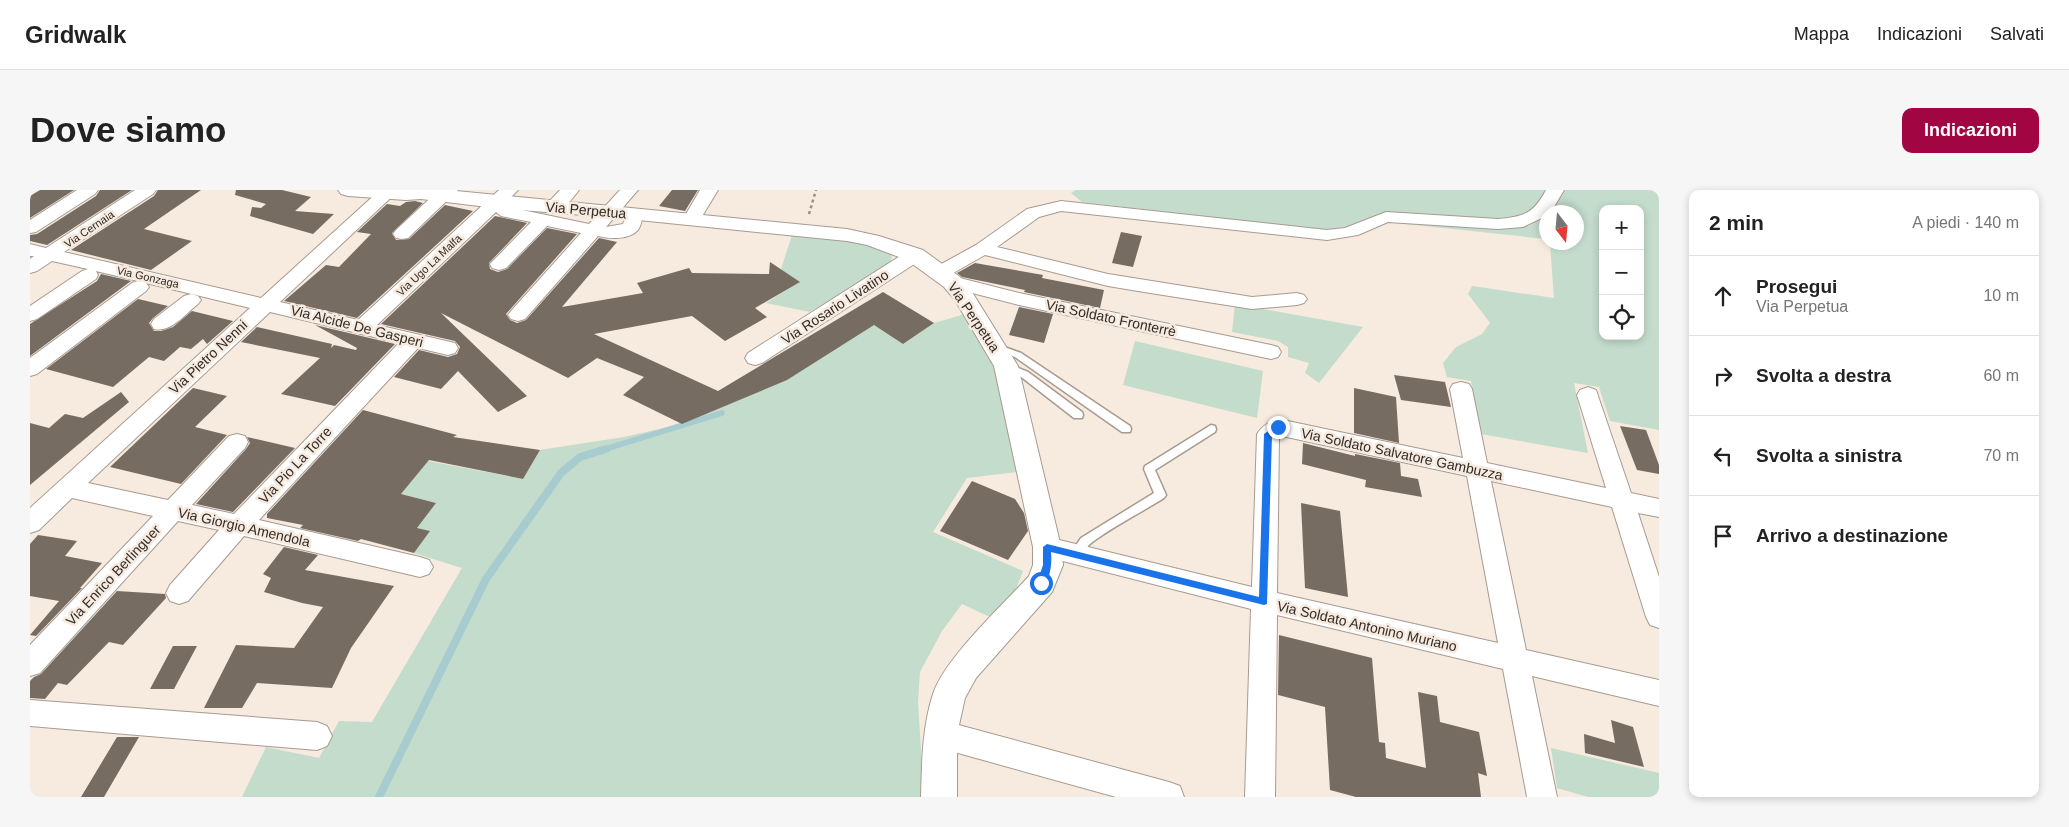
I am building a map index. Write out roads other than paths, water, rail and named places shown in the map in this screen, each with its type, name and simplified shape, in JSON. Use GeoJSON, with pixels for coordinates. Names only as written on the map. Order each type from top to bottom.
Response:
{"type":"FeatureCollection","features":[{"type":"Feature","properties":{"kind":"street"},"geometry":{"type":"LineString","coordinates":[[30,228],[89,190]]}},
{"type":"Feature","properties":{"kind":"street","name":"Via Cernaia"},"geometry":{"type":"LineString","coordinates":[[35,259],[147,190]]}},
{"type":"Feature","properties":{"kind":"street","name":"Via Perpetua"},"geometry":{"type":"LineString","coordinates":[[348,190],[502,196],[548,214],[609,211],[632,202],[692,219],[872,240],[914,255],[946,277],[974,312],[1001,356],[1047,547],[1048,565],[1041,583],[965,668],[950,694],[940,734],[939,797]]}},
{"type":"Feature","properties":{"kind":"street"},"geometry":{"type":"LineString","coordinates":[[499,264],[570,190]]}},
{"type":"Feature","properties":{"kind":"street"},"geometry":{"type":"LineString","coordinates":[[692,219],[709,190]]}},
{"type":"Feature","properties":{"kind":"street"},"geometry":{"type":"LineString","coordinates":[[946,277],[1033,213],[1061,206],[1339,235],[1350,234],[1372,221],[1386,217],[1498,224],[1517,223],[1532,217],[1545,208],[1555,190]]}},
{"type":"Feature","properties":{"kind":"street","name":"Via Pietro Nenni"},"geometry":{"type":"LineString","coordinates":[[32,517],[67,488],[389,192]]}},
{"type":"Feature","properties":{"kind":"street"},"geometry":{"type":"LineString","coordinates":[[402,234],[433,192]]}},
{"type":"Feature","properties":{"kind":"street","name":"Via Ugo La Malfa"},"geometry":{"type":"LineString","coordinates":[[363,328],[502,196]]}},
{"type":"Feature","properties":{"kind":"street"},"geometry":{"type":"LineString","coordinates":[[548,214],[592,231],[609,233],[624,231],[631,227],[632,202]]}},
{"type":"Feature","properties":{"kind":"street"},"geometry":{"type":"LineString","coordinates":[[518,314],[609,211]]}},
{"type":"Feature","properties":{"kind":"street"},"geometry":{"type":"LineString","coordinates":[[982,249],[1108,280],[1252,303],[1297,299]]}},
{"type":"Feature","properties":{"kind":"street","name":"Via Rosario Livatino"},"geometry":{"type":"LineString","coordinates":[[755,358],[914,255]]}},
{"type":"Feature","properties":{"kind":"street","name":"Via Gonzaga"},"geometry":{"type":"LineString","coordinates":[[35,259],[89,275],[191,300],[260,309]]}},
{"type":"Feature","properties":{"kind":"street","name":"Via Gonzaga"},"geometry":{"type":"LineString","coordinates":[[35,259],[260,309]]}},
{"type":"Feature","properties":{"kind":"street"},"geometry":{"type":"LineString","coordinates":[[30,316],[89,275]]}},
{"type":"Feature","properties":{"kind":"street","name":"Via Soldato Fronterrè"},"geometry":{"type":"LineString","coordinates":[[946,277],[1019,299],[1271,352]]}},
{"type":"Feature","properties":{"kind":"street"},"geometry":{"type":"LineString","coordinates":[[30,368],[139,287]]}},
{"type":"Feature","properties":{"kind":"street"},"geometry":{"type":"LineString","coordinates":[[974,312],[1019,299]]}},
{"type":"Feature","properties":{"kind":"street"},"geometry":{"type":"LineString","coordinates":[[161,324],[191,300]]}},
{"type":"Feature","properties":{"kind":"street","name":"Via Alcide De Gasperi"},"geometry":{"type":"LineString","coordinates":[[260,309],[363,328],[448,348]]}},
{"type":"Feature","properties":{"kind":"street","name":"Via Pio La Torre"},"geometry":{"type":"LineString","coordinates":[[179,593],[239,525],[414,340]]}},
{"type":"Feature","properties":{"kind":"street"},"geometry":{"type":"LineString","coordinates":[[1461,389],[1542,797]]}},
{"type":"Feature","properties":{"kind":"street"},"geometry":{"type":"LineString","coordinates":[[1588,395],[1659,617]]}},
{"type":"Feature","properties":{"kind":"street","name":"Via Soldato Salvatore Gambuzza"},"geometry":{"type":"LineString","coordinates":[[1260,797],[1268,434],[1278,427],[1659,508]]}},
{"type":"Feature","properties":{"kind":"street","name":"Via Enrico Berlinguer"},"geometry":{"type":"LineString","coordinates":[[30,664],[237,442]]}},
{"type":"Feature","properties":{"kind":"street","name":"Via Giorgio Amendola"},"geometry":{"type":"LineString","coordinates":[[67,488],[420,567]]}},
{"type":"Feature","properties":{"kind":"street","name":"Via Soldato Antonino Muriano"},"geometry":{"type":"LineString","coordinates":[[1047,547],[1264,601],[1659,693]]}},
{"type":"Feature","properties":{"kind":"street"},"geometry":{"type":"LineString","coordinates":[[30,713],[317,736]]}},
{"type":"Feature","properties":{"kind":"street"},"geometry":{"type":"LineString","coordinates":[[940,734],[1169,797]]}},
{"type":"Feature","properties":{"kind":"lane"},"geometry":{"type":"LineString","coordinates":[[1001,356],[1018,355],[1126,429]]}},
{"type":"Feature","properties":{"kind":"lane"},"geometry":{"type":"LineString","coordinates":[[1001,356],[1078,415]]}},
{"type":"Feature","properties":{"kind":"lane"},"geometry":{"type":"LineString","coordinates":[[1076,554],[1085,541],[1160,495],[1149,468],[1212,429]]}},
{"type":"Feature","properties":{"kind":"waterway"},"geometry":{"type":"LineString","coordinates":[[602,450],[722,413]]}},
{"type":"Feature","properties":{"kind":"waterway"},"geometry":{"type":"LineString","coordinates":[[379,797],[486,579],[561,473],[580,457],[606,449]]}}]}
